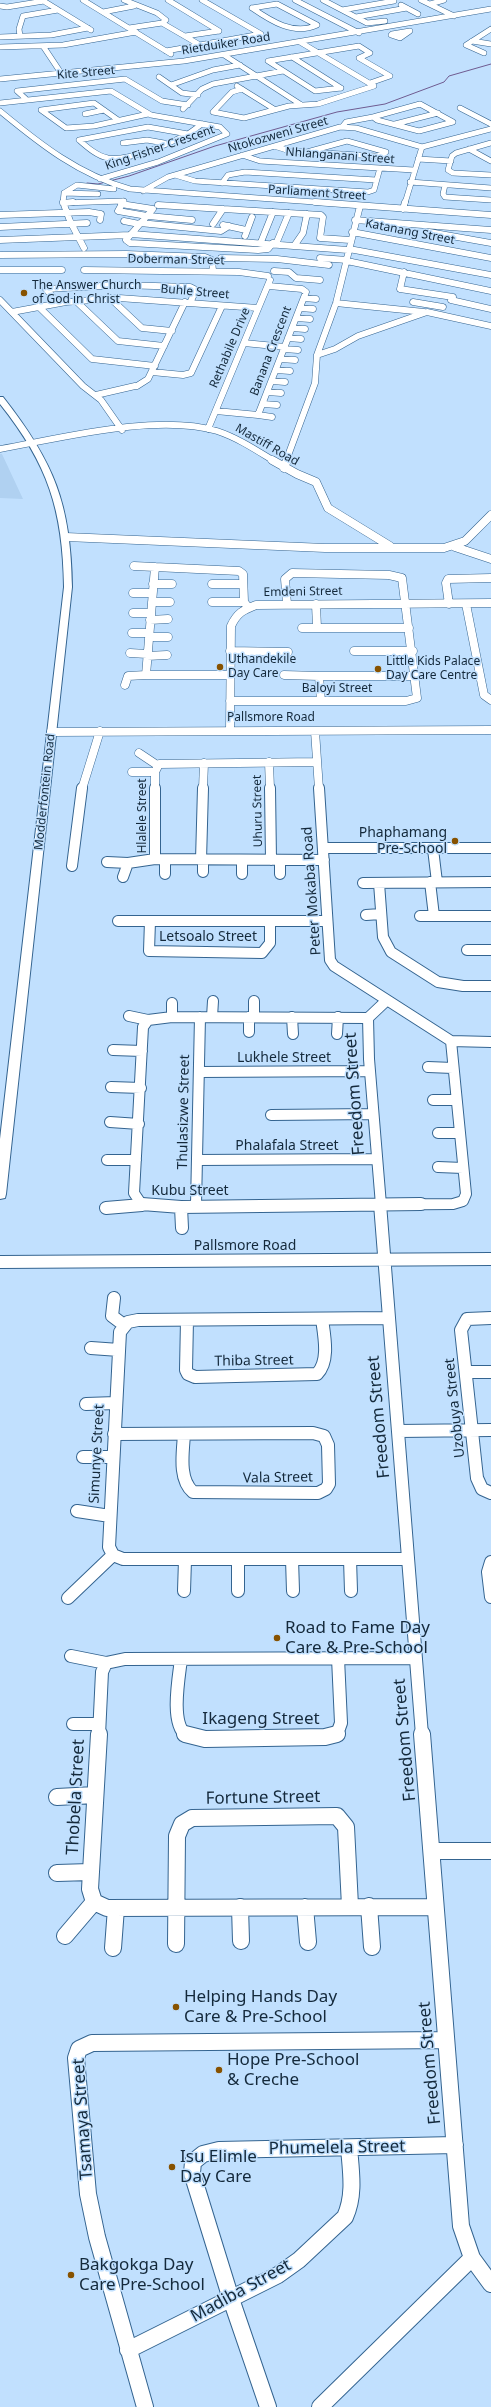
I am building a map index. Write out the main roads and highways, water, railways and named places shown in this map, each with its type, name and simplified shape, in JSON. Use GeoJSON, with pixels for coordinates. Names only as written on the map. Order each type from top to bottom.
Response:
{"type":"FeatureCollection","features":[{"type":"Feature","properties":{"kind":"main road","name":"Modderfontein Road"},"geometry":{"type":"LineString","coordinates":[[0,399],[2,405],[34,444],[57,498],[66,537],[68,561],[67,609],[51,732],[34,908],[0,1194]]}},
{"type":"Feature","properties":{"kind":"waterway"},"geometry":{"type":"LineString","coordinates":[[87,183],[98,184],[129,176],[215,146],[337,112],[385,104],[444,82],[449,76],[491,64]]}},
{"type":"Feature","properties":{"kind":"place","name":"The Answer Church of God in Christ"},"geometry":{"type":"Point","coordinates":[24,293]}},
{"type":"Feature","properties":{"kind":"place","name":"Uthandekile Day Care"},"geometry":{"type":"Point","coordinates":[220,667]}},
{"type":"Feature","properties":{"kind":"place","name":"Little Kids Palace Day Care Centre"},"geometry":{"type":"Point","coordinates":[378,669]}},
{"type":"Feature","properties":{"kind":"place","name":"Phaphamang Pre-School"},"geometry":{"type":"Point","coordinates":[455,841]}},
{"type":"Feature","properties":{"kind":"place","name":"Road to Fame Day Care & Pre-School"},"geometry":{"type":"Point","coordinates":[277,1638]}},
{"type":"Feature","properties":{"kind":"place","name":"Helping Hands Day Care & Pre-School"},"geometry":{"type":"Point","coordinates":[176,2007]}},
{"type":"Feature","properties":{"kind":"place","name":"Hope Pre-School & Creche"},"geometry":{"type":"Point","coordinates":[219,2070]}},
{"type":"Feature","properties":{"kind":"place","name":"Isu Elimle Day Care"},"geometry":{"type":"Point","coordinates":[172,2167]}},
{"type":"Feature","properties":{"kind":"place","name":"Bakgokga Day Care Pre-School"},"geometry":{"type":"Point","coordinates":[71,2275]}}]}
